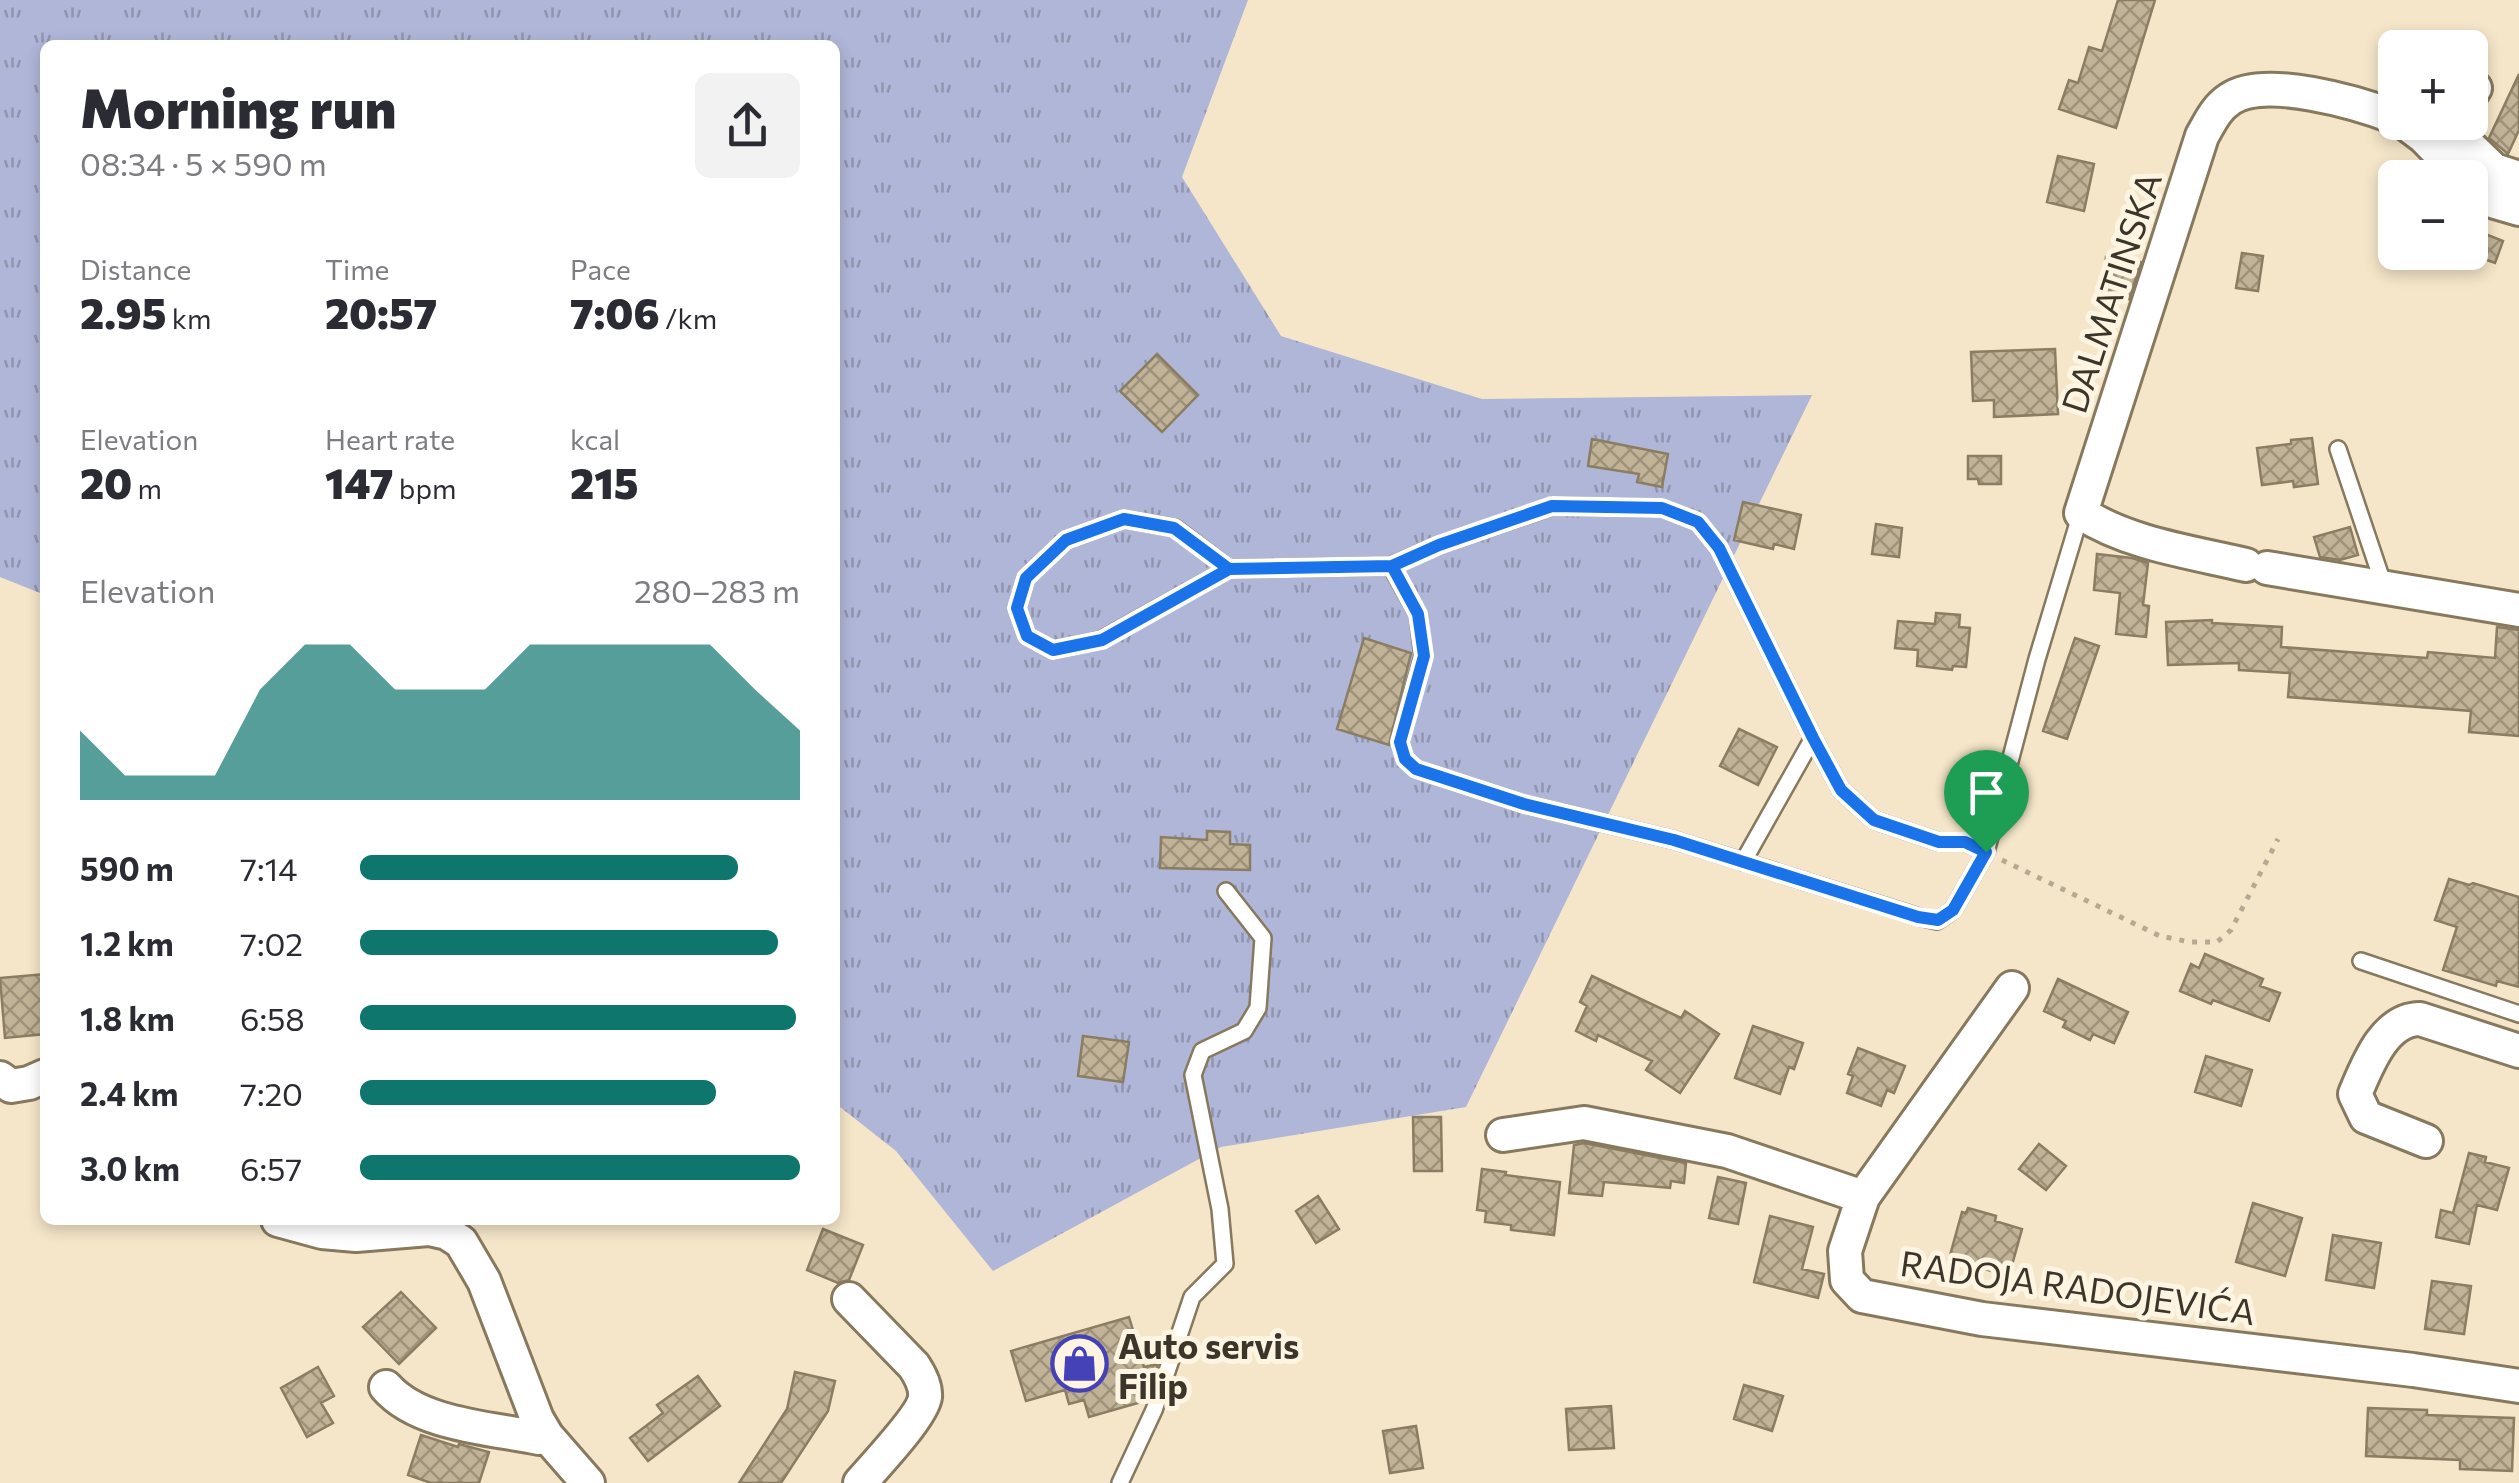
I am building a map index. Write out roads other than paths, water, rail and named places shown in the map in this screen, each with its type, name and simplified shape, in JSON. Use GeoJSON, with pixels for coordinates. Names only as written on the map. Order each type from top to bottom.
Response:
{"type":"FeatureCollection","features":[{"type":"Feature","properties":{"kind":"street","name":"DALMATINSKA"},"geometry":{"type":"LineString","coordinates":[[2081,513],[2202,136],[2215,112],[2230,98],[2250,90],[2276,89],[2378,110]]}},
{"type":"Feature","properties":{"kind":"street"},"geometry":{"type":"LineString","coordinates":[[2427,140],[2446,160]]}},
{"type":"Feature","properties":{"kind":"street"},"geometry":{"type":"LineString","coordinates":[[2464,140],[2494,170],[2519,178]]}},
{"type":"Feature","properties":{"kind":"street"},"geometry":{"type":"LineString","coordinates":[[2488,196],[2519,210]]}},
{"type":"Feature","properties":{"kind":"street"},"geometry":{"type":"LineString","coordinates":[[2081,513],[2101,526],[2167,547],[2519,610]]}},
{"type":"Feature","properties":{"kind":"street","name":"RADOJA RADOJEVIĆA"},"geometry":{"type":"LineString","coordinates":[[2012,988],[1863,1197],[1845,1251],[1847,1280],[1862,1296],[1982,1319],[2519,1386]]}},
{"type":"Feature","properties":{"kind":"street"},"geometry":{"type":"LineString","coordinates":[[2426,1141],[2366,1117],[2355,1094],[2392,1028],[2420,1019],[2519,1051]]}},
{"type":"Feature","properties":{"kind":"street"},"geometry":{"type":"LineString","coordinates":[[0,1078],[11,1086],[40,1078]]}},
{"type":"Feature","properties":{"kind":"street"},"geometry":{"type":"LineString","coordinates":[[1504,1134],[1584,1122],[1727,1151],[1863,1197]]}},
{"type":"Feature","properties":{"kind":"street"},"geometry":{"type":"LineString","coordinates":[[296,1225],[356,1235],[429,1229],[462,1242],[484,1281],[537,1419],[588,1483]]}},
{"type":"Feature","properties":{"kind":"street"},"geometry":{"type":"LineString","coordinates":[[849,1300],[914,1366],[925,1393],[916,1416],[860,1483]]}},
{"type":"Feature","properties":{"kind":"street"},"geometry":{"type":"LineString","coordinates":[[386,1387],[407,1406],[441,1418],[539,1438],[547,1436]]}},
{"type":"Feature","properties":{"kind":"lane"},"geometry":{"type":"LineString","coordinates":[[2338,450],[2384,586]]}},
{"type":"Feature","properties":{"kind":"lane"},"geometry":{"type":"LineString","coordinates":[[1229,569],[1174,528],[1124,519],[1066,540],[1026,578],[1017,608],[1027,636],[1053,650],[1102,640],[1229,569],[1392,566],[1439,545],[1552,506],[1662,508],[1698,522],[1719,548],[1841,790],[1874,820],[1939,842],[1965,842],[1986,852]]}},
{"type":"Feature","properties":{"kind":"lane"},"geometry":{"type":"LineString","coordinates":[[1392,566],[1418,614],[1424,656],[1400,742],[1405,759],[1416,769],[1524,804],[1674,840],[1938,920],[1953,910],[1986,852],[2081,513]]}},
{"type":"Feature","properties":{"kind":"lane"},"geometry":{"type":"LineString","coordinates":[[1743,862],[1813,738]]}},
{"type":"Feature","properties":{"kind":"lane"},"geometry":{"type":"LineString","coordinates":[[1120,1483],[1154,1410],[1192,1297],[1226,1264],[1220,1208],[1193,1075],[1202,1051],[1244,1031],[1258,1008],[1263,938],[1226,891]]}},
{"type":"Feature","properties":{"kind":"lane"},"geometry":{"type":"LineString","coordinates":[[2362,961],[2519,1014]]}},
{"type":"Feature","properties":{"kind":"place","name":"Auto servis Filip"},"geometry":{"type":"Point","coordinates":[1079,1364]}}]}
